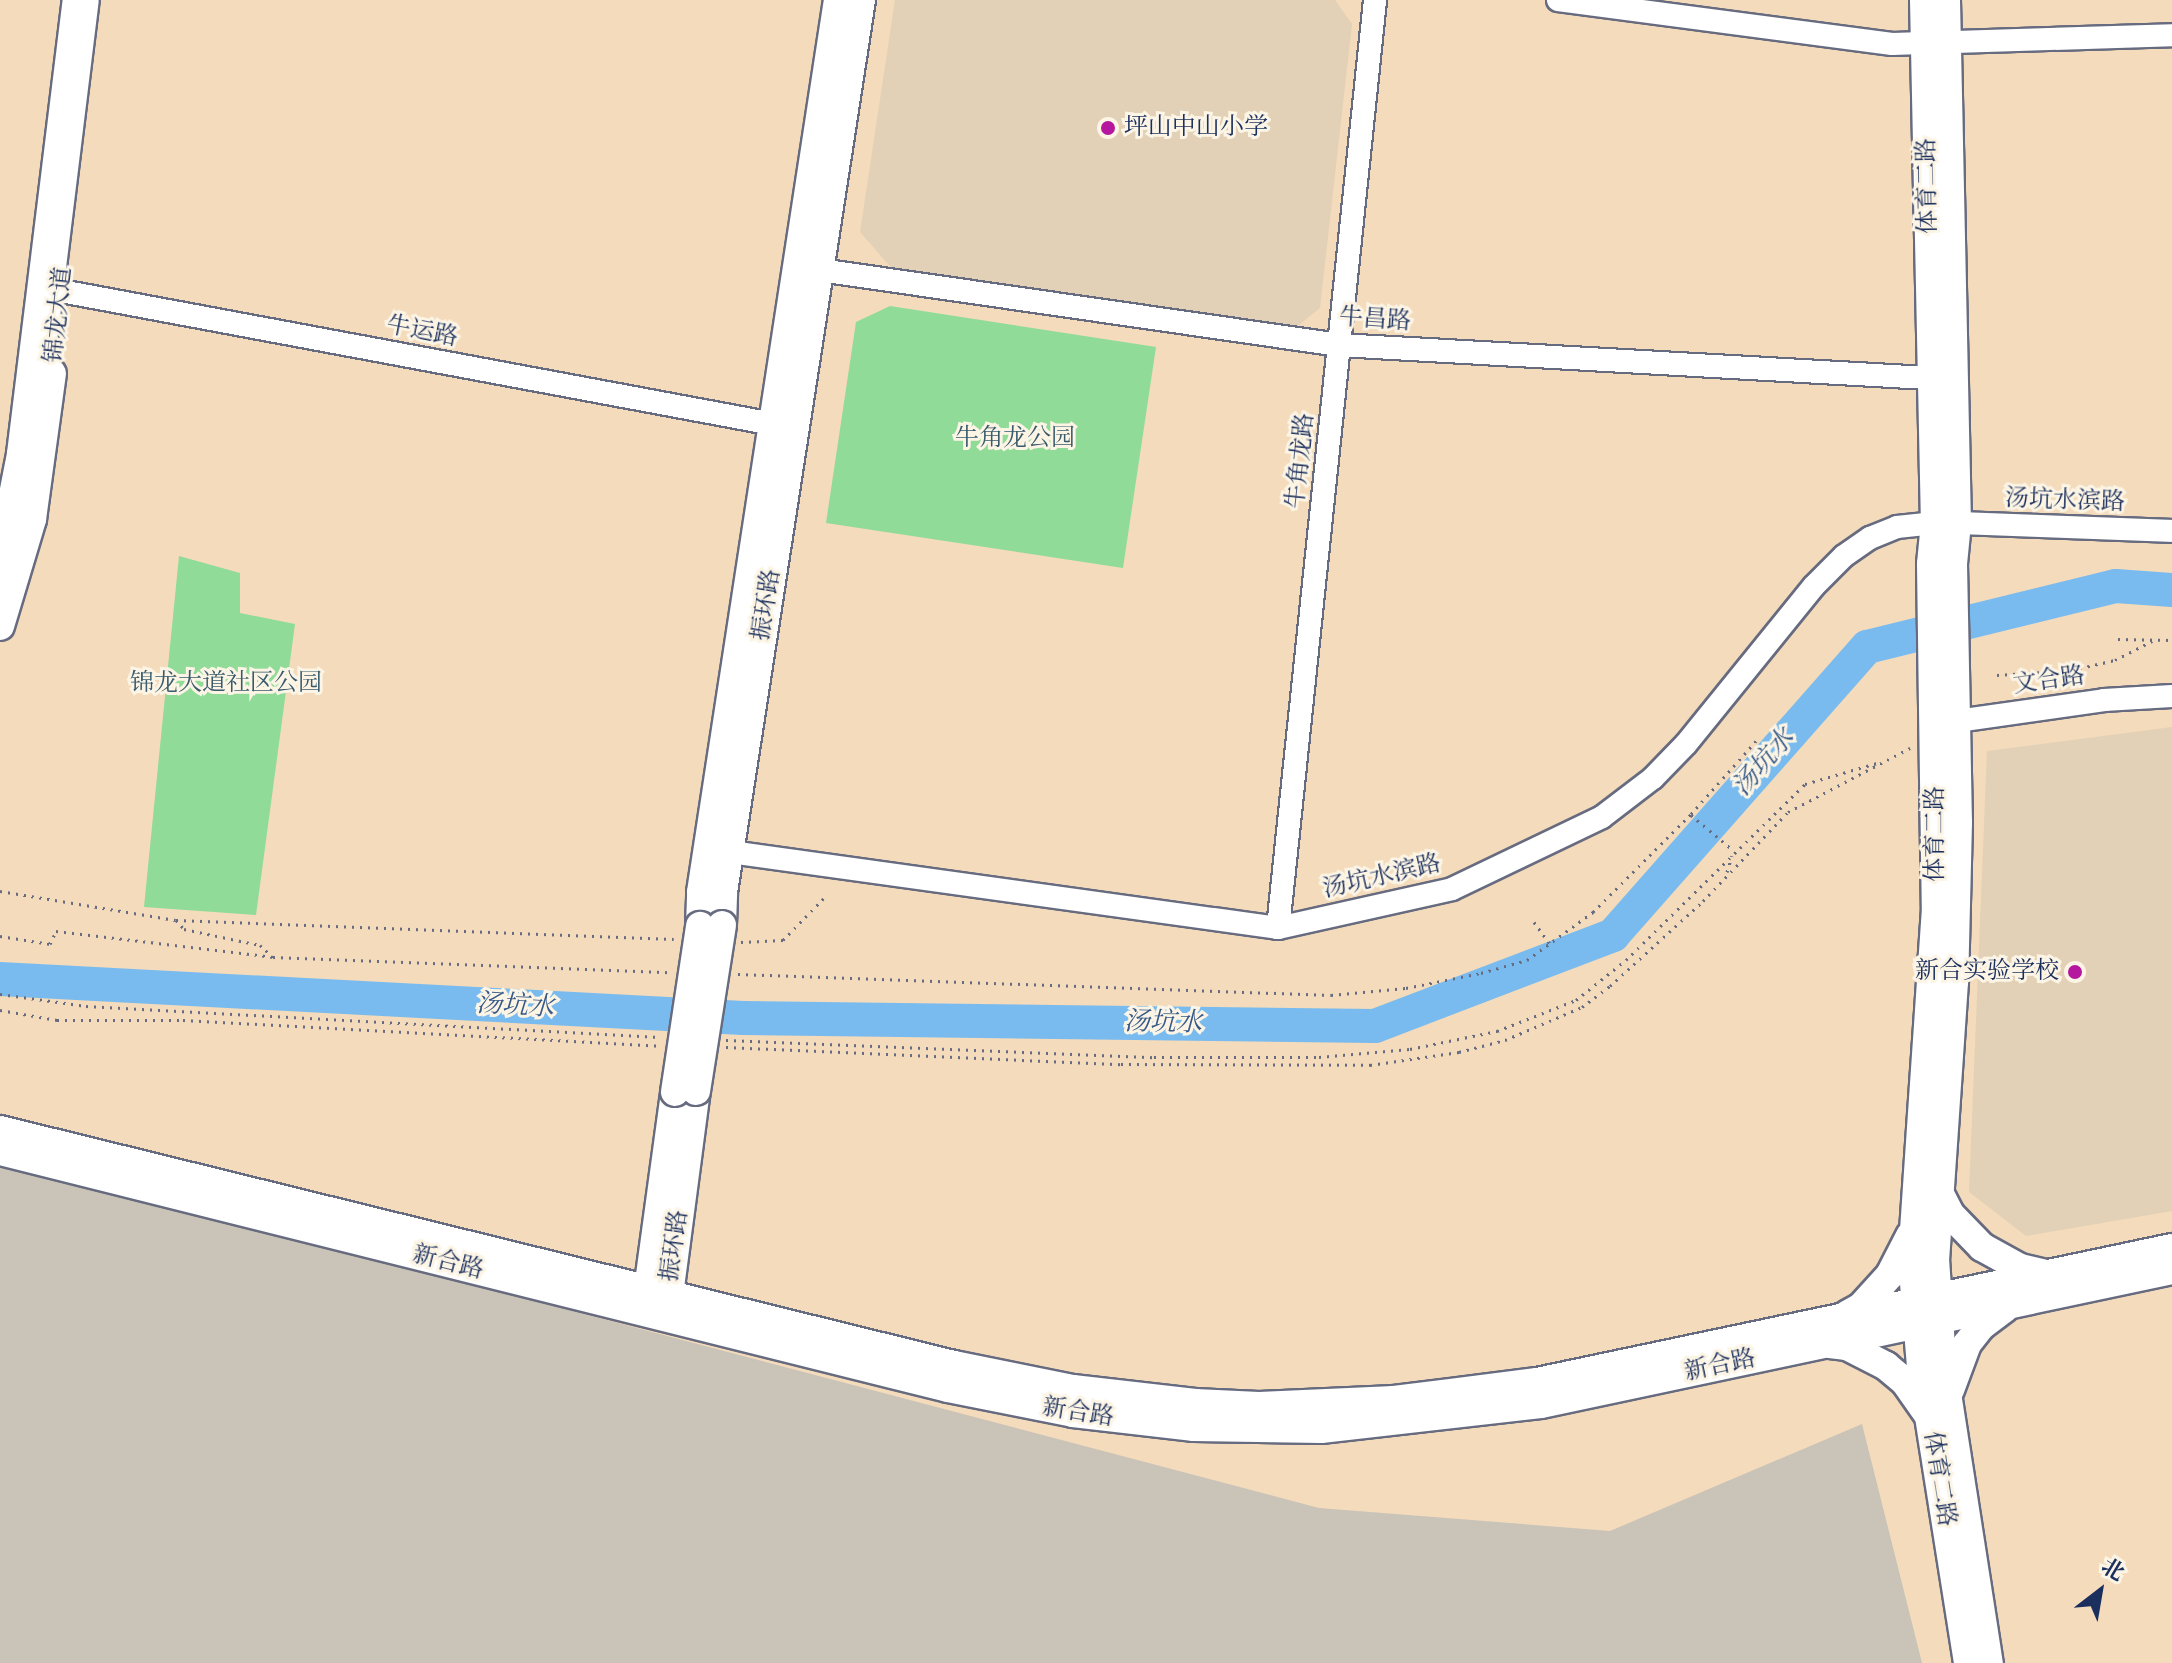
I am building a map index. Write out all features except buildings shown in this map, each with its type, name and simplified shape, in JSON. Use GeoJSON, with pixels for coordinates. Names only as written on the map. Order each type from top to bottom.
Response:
{"type":"FeatureCollection","features":[{"type":"Feature","properties":{"kind":"highway"},"geometry":{"type":"LineString","coordinates":[[0,582],[22,478],[81,0]]}},
{"type":"Feature","properties":{"kind":"street","name":"锦龙大道"},"geometry":{"type":"LineString","coordinates":[[0,626],[32,519],[44,454],[98,0]]}},
{"type":"Feature","properties":{"kind":"street","name":"振环路"},"geometry":{"type":"LineString","coordinates":[[718,850],[808,268],[838,0]]}},
{"type":"Feature","properties":{"kind":"street","name":"振环路"},"geometry":{"type":"LineString","coordinates":[[657,1300],[685,1091],[712,933],[718,850],[773,424],[808,268],[861,0]]}},
{"type":"Feature","properties":{"kind":"street","name":"牛角龙路"},"geometry":{"type":"LineString","coordinates":[[1278,928],[1375,0]]}},
{"type":"Feature","properties":{"kind":"street"},"geometry":{"type":"LineString","coordinates":[[1558,0],[1892,44],[2172,35]]}},
{"type":"Feature","properties":{"kind":"street","name":"体育二路"},"geometry":{"type":"LineString","coordinates":[[1924,0],[1936,42]]}},
{"type":"Feature","properties":{"kind":"street","name":"体育二路"},"geometry":{"type":"LineString","coordinates":[[1928,1310],[1935,1259],[1954,982],[1945,723],[1942,564],[1946,523],[1936,42],[1946,0]]}},
{"type":"Feature","properties":{"kind":"street","name":"牛昌路"},"geometry":{"type":"LineString","coordinates":[[808,268],[1339,345],[1943,378]]}},
{"type":"Feature","properties":{"kind":"street","name":"牛运路"},"geometry":{"type":"LineString","coordinates":[[61,291],[773,424]]}},
{"type":"Feature","properties":{"kind":"street","name":"汤坑水滨路"},"geometry":{"type":"LineString","coordinates":[[718,850],[1278,928],[1452,889],[1602,817],[1653,778],[1686,744],[1814,586],[1844,556],[1870,538],[1897,527],[1946,523],[2172,531]]}},
{"type":"Feature","properties":{"kind":"street","name":"文合路"},"geometry":{"type":"LineString","coordinates":[[1945,723],[2104,700],[2172,696]]}},
{"type":"Feature","properties":{"kind":"street","name":"体育二路"},"geometry":{"type":"LineString","coordinates":[[1945,723],[1912,1259],[1928,1310],[1968,1663]]}},
{"type":"Feature","properties":{"kind":"street","name":"新合路"},"geometry":{"type":"LineString","coordinates":[[1,1135],[657,1300],[1011,1378],[1148,1398],[1259,1406],[1394,1400],[1537,1382],[1841,1318],[2018,1302],[2172,1270]]}},
{"type":"Feature","properties":{"kind":"street"},"geometry":{"type":"LineString","coordinates":[[1940,1194],[1964,1231],[1990,1252],[2020,1268],[2037,1273],[2056,1272]]}},
{"type":"Feature","properties":{"kind":"street"},"geometry":{"type":"LineString","coordinates":[[1841,1318],[1861,1307],[1890,1275],[1909,1238],[1915,1216]]}},
{"type":"Feature","properties":{"kind":"street","name":"新合路"},"geometry":{"type":"LineString","coordinates":[[657,1300],[1007,1401],[1128,1421],[1233,1428],[1321,1429],[1541,1404],[1825,1343],[2056,1272],[2172,1248]]}},
{"type":"Feature","properties":{"kind":"street"},"geometry":{"type":"LineString","coordinates":[[1825,1343],[1847,1346],[1886,1366],[1939,1410],[1967,1344],[1995,1313],[2018,1302]]}},
{"type":"Feature","properties":{"kind":"street","name":"体育二路"},"geometry":{"type":"LineString","coordinates":[[1939,1410],[1989,1663]]}},
{"type":"Feature","properties":{"kind":"path"},"geometry":{"type":"LineString","coordinates":[[2118,639],[2172,640]]}},
{"type":"Feature","properties":{"kind":"path"},"geometry":{"type":"LineString","coordinates":[[1997,675],[2072,670],[2115,660],[2154,640]]}},
{"type":"Feature","properties":{"kind":"path"},"geometry":{"type":"LineString","coordinates":[[725,974],[1331,995],[1406,988],[1481,973],[1527,960],[1593,912],[1691,814],[1756,741]]}},
{"type":"Feature","properties":{"kind":"path"},"geometry":{"type":"LineString","coordinates":[[719,1047],[1153,1065],[1370,1065],[1505,1040],[1582,1007],[1610,986],[1703,901],[1788,812],[1912,748]]}},
{"type":"Feature","properties":{"kind":"path"},"geometry":{"type":"LineString","coordinates":[[713,1039],[1154,1057],[1319,1057],[1410,1049],[1502,1029],[1576,1000],[1646,942],[1733,852],[1805,784],[1881,762]]}},
{"type":"Feature","properties":{"kind":"path"},"geometry":{"type":"LineString","coordinates":[[1691,814],[1733,852]]}},
{"type":"Feature","properties":{"kind":"path"},"geometry":{"type":"LineString","coordinates":[[1728,873],[1733,852]]}},
{"type":"Feature","properties":{"kind":"path"},"geometry":{"type":"LineString","coordinates":[[0,891],[176,920],[712,933],[783,940],[825,897]]}},
{"type":"Feature","properties":{"kind":"path"},"geometry":{"type":"LineString","coordinates":[[176,920],[184,929],[260,945],[273,957]]}},
{"type":"Feature","properties":{"kind":"path"},"geometry":{"type":"LineString","coordinates":[[1534,922],[1551,945]]}},
{"type":"Feature","properties":{"kind":"path"},"geometry":{"type":"LineString","coordinates":[[0,936],[50,944],[56,931],[273,957],[680,972]]}},
{"type":"Feature","properties":{"kind":"path"},"geometry":{"type":"LineString","coordinates":[[0,994],[86,1006],[670,1037]]}},
{"type":"Feature","properties":{"kind":"path"},"geometry":{"type":"LineString","coordinates":[[0,1010],[57,1020],[183,1020],[590,1045],[664,1046]]}},
{"type":"Feature","properties":{"kind":"path"},"geometry":{"type":"LineString","coordinates":[[1502,1029],[1505,1040]]}},
{"type":"Feature","properties":{"kind":"path"},"geometry":{"type":"LineString","coordinates":[[903,1057],[904,1046]]}},
{"type":"Feature","properties":{"kind":"path"},"geometry":{"type":"LineString","coordinates":[[1153,1065],[1154,1057]]}},
{"type":"Feature","properties":{"kind":"shaded area","name":"坪山中山小学"},"geometry":{"type":"Polygon","coordinates":[[[895,0],[1335,0],[1352,24],[1320,308],[1290,332],[895,272],[860,232],[895,0]]]}},
{"type":"Feature","properties":{"kind":"shaded area","name":"新合实验学校"},"geometry":{"type":"Polygon","coordinates":[[[2172,727],[2172,1211],[2026,1236],[1969,1192],[1987,751],[2172,727]]]}},
{"type":"Feature","properties":{"kind":"shaded area"},"geometry":{"type":"Polygon","coordinates":[[[0,1160],[1319,1508],[1610,1531],[1862,1424],[1922,1663],[0,1663],[0,1160]]]}},
{"type":"Feature","properties":{"kind":"green space","name":"牛角龙公园"},"geometry":{"type":"Polygon","coordinates":[[[890,306],[1156,347],[1123,568],[826,523],[856,322],[890,306]]]}},
{"type":"Feature","properties":{"kind":"green space","name":"锦龙大道社区公园"},"geometry":{"type":"Polygon","coordinates":[[[179,556],[240,573],[240,613],[295,624],[256,915],[144,907],[179,556]]]}},
{"type":"Feature","properties":{"kind":"waterway","name":"汤坑水"},"geometry":{"type":"LineString","coordinates":[[0,979],[743,1018],[1375,1026],[1613,935],[1867,647],[2116,586],[2172,590]]}},
{"type":"Feature","properties":{"kind":"place","name":"坪山中山小学"},"geometry":{"type":"Point","coordinates":[1108,128]}},
{"type":"Feature","properties":{"kind":"place","name":"新合实验学校"},"geometry":{"type":"Point","coordinates":[2075,972]}}]}
